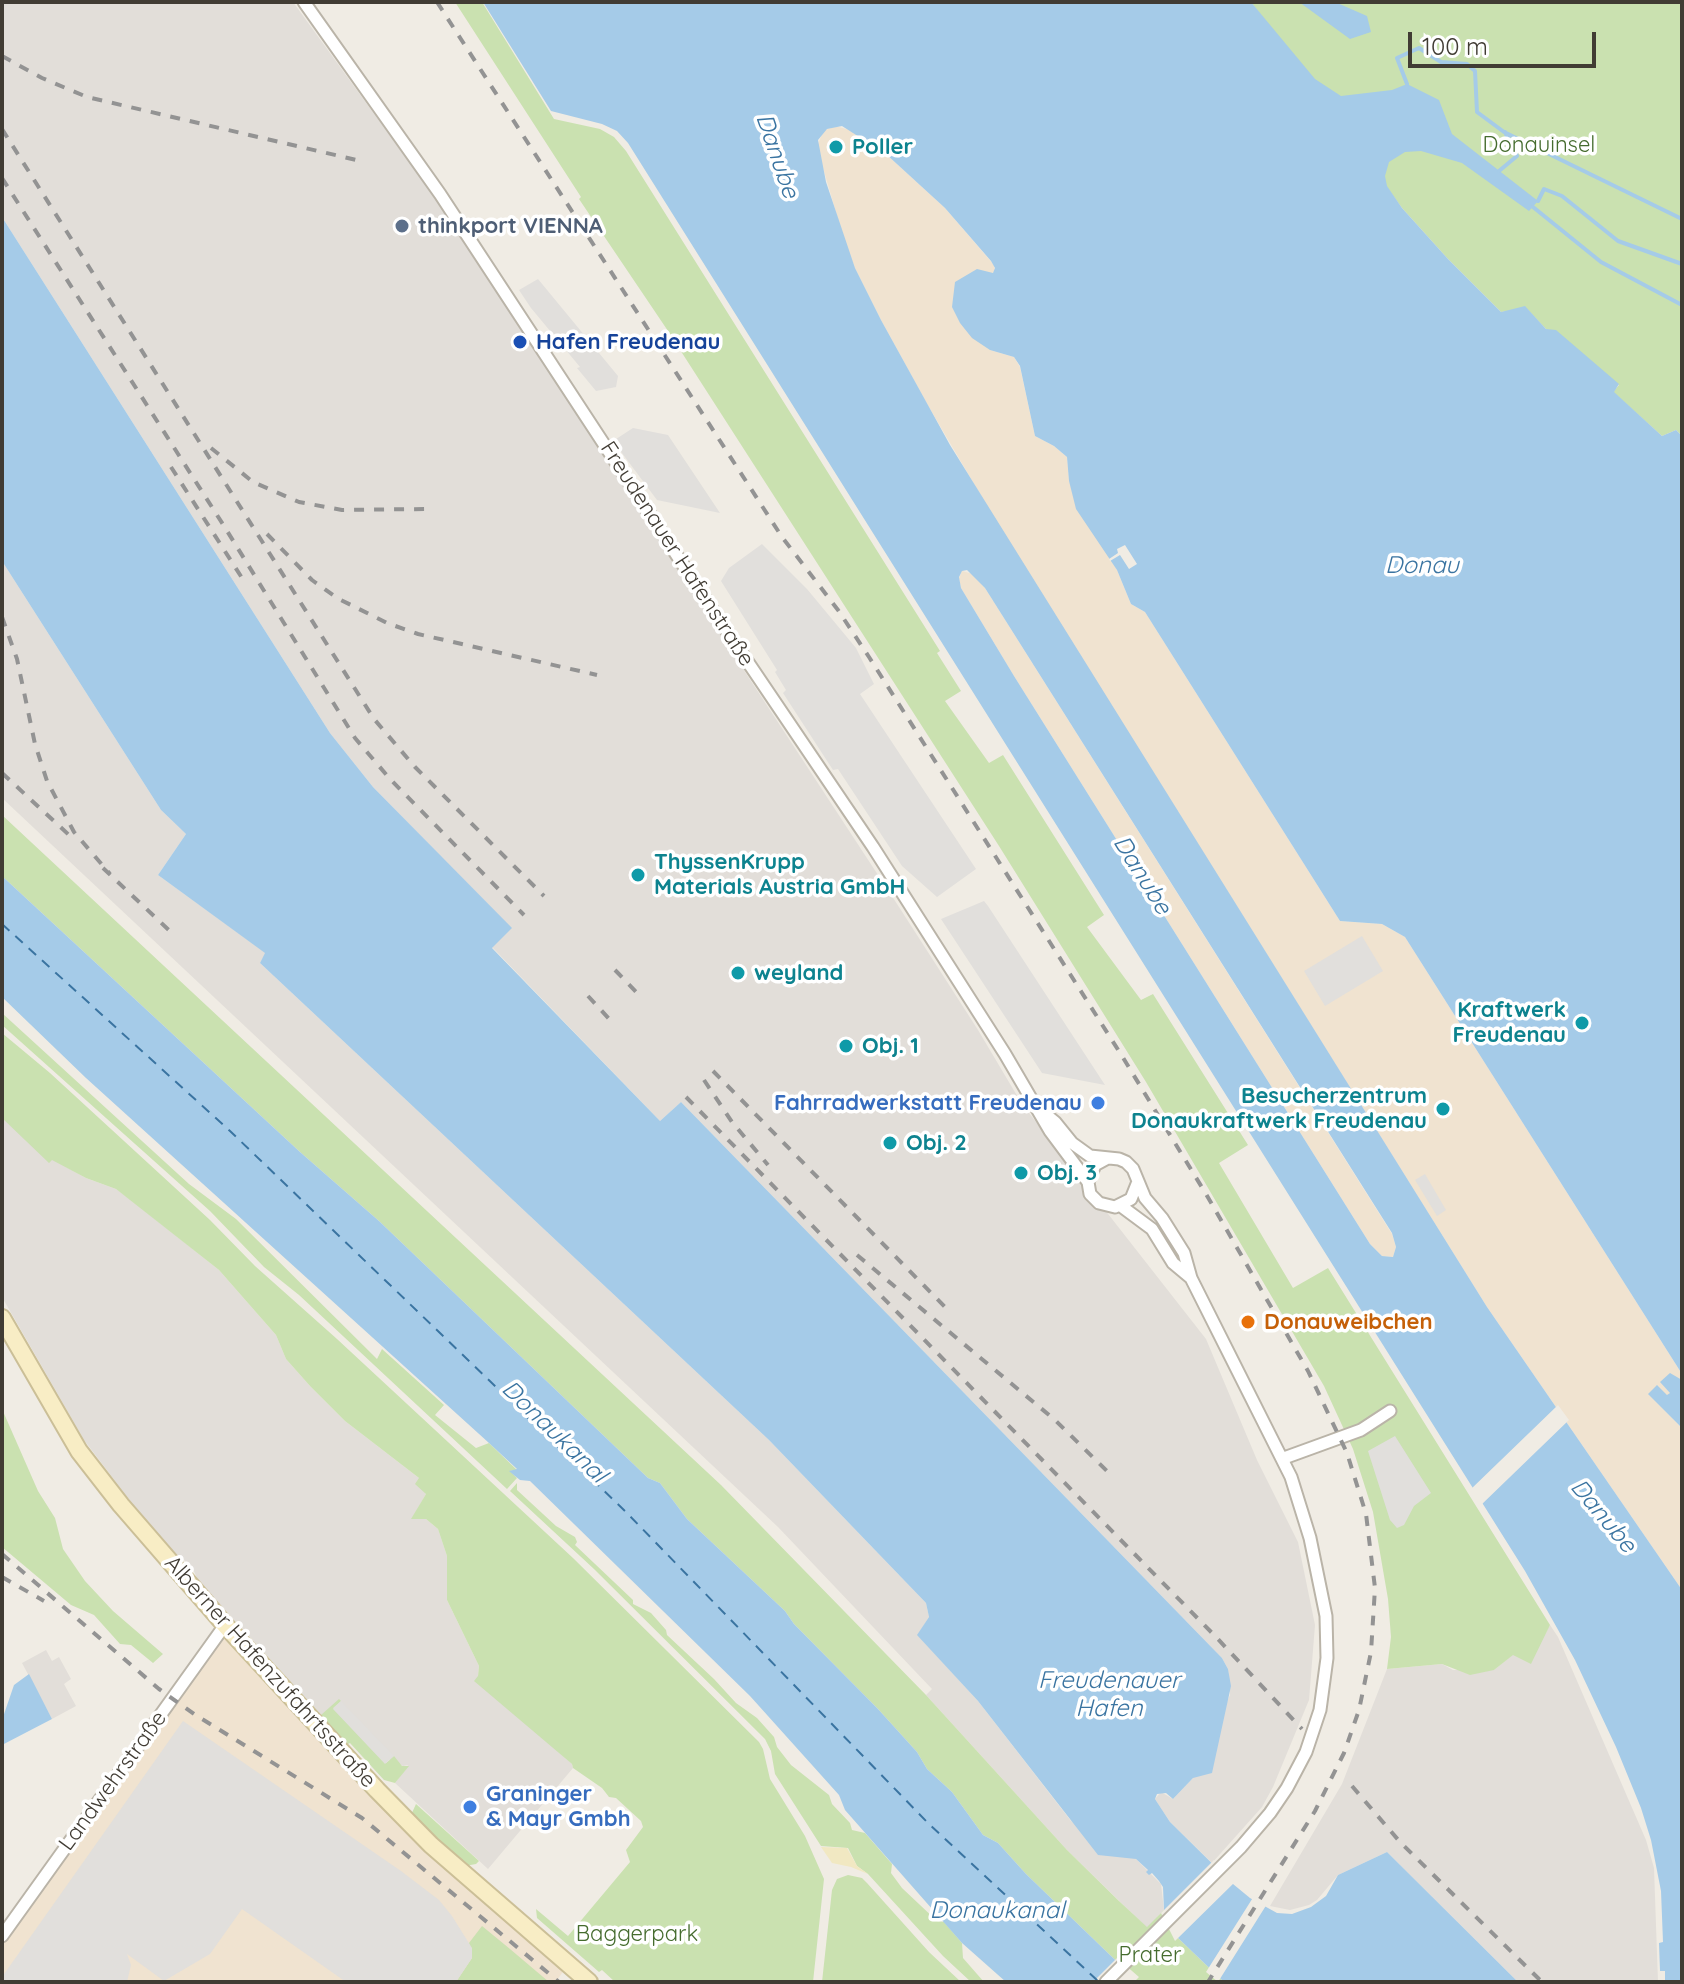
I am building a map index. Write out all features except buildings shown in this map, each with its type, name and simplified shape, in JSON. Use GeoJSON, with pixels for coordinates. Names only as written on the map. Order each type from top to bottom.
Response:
{"type":"FeatureCollection","features":[{"type":"Feature","properties":{"kind":"street","name":"Freudenauer Hafenstraße"},"geometry":{"type":"LineString","coordinates":[[304,2],[440,194],[714,612],[873,847],[1064,1152],[1088,1182],[1090,1194],[1107,1207],[1121,1206],[1152,1229],[1173,1263],[1191,1278]]}},
{"type":"Feature","properties":{"kind":"street","name":"Freudenauer Hafenstraße"},"geometry":{"type":"LineString","coordinates":[[1040,1111],[1090,1156],[1126,1162],[1133,1169],[1137,1184],[1184,1253],[1191,1278],[1284,1458],[1310,1538],[1326,1616],[1327,1658],[1314,1732],[1297,1770],[1270,1813],[1241,1847],[1106,1982]]}},
{"type":"Feature","properties":{"kind":"street"},"geometry":{"type":"LineString","coordinates":[[1088,1182],[1095,1165],[1106,1159]]}},
{"type":"Feature","properties":{"kind":"street"},"geometry":{"type":"LineString","coordinates":[[1121,1206],[1131,1199],[1137,1184]]}},
{"type":"Feature","properties":{"kind":"street","name":"Alberner Hafenzufahrtsstraße"},"geometry":{"type":"LineString","coordinates":[[2,1318],[79,1451],[121,1505],[225,1625],[431,1845],[589,1982]]}},
{"type":"Feature","properties":{"kind":"street"},"geometry":{"type":"LineString","coordinates":[[1284,1458],[1361,1430],[1390,1411]]}},
{"type":"Feature","properties":{"kind":"street","name":"Landwehrstraße"},"geometry":{"type":"LineString","coordinates":[[2,1936],[225,1625]]}},
{"type":"Feature","properties":{"kind":"shaded area","name":"Hafen Freudenau"},"geometry":{"type":"Polygon","coordinates":[[[2,2],[293,2],[430,191],[899,907],[1022,1104],[1206,1339],[1257,1460],[1298,1542],[1315,1625],[1309,1700],[1273,1787],[1262,1807],[1212,1863],[1170,1822],[1155,1799],[1161,1792],[1173,1799],[1193,1778],[1230,1695],[1228,1669],[1222,1658],[681,1102],[660,1121],[492,947],[511,928],[373,787],[330,733],[2,217],[2,2]]]}},
{"type":"Feature","properties":{"kind":"shaded area"},"geometry":{"type":"Polygon","coordinates":[[[835,126],[850,130],[886,154],[945,208],[994,265],[995,271],[991,274],[990,350],[1014,357],[1020,367],[1035,436],[1067,457],[1069,481],[1117,570],[1131,604],[1145,612],[1340,921],[1382,924],[1405,937],[1682,1374],[1681,1381],[1661,1382],[1671,1393],[1668,1395],[1649,1394],[1682,1428],[1682,1590],[1487,1307],[991,513],[926,402],[881,320],[844,240],[817,147],[823,131],[835,126]]]}},
{"type":"Feature","properties":{"kind":"shaded area"},"geometry":{"type":"Polygon","coordinates":[[[538,279],[618,376],[616,387],[596,391],[531,308],[519,290],[538,279]]]}},
{"type":"Feature","properties":{"kind":"shaded area"},"geometry":{"type":"Polygon","coordinates":[[[633,428],[668,435],[720,513],[657,500],[613,441],[633,428]]]}},
{"type":"Feature","properties":{"kind":"shaded area"},"geometry":{"type":"Polygon","coordinates":[[[762,544],[807,589],[856,648],[874,684],[860,694],[976,869],[937,897],[902,866],[838,769],[833,770],[783,693],[786,690],[775,672],[777,670],[721,581],[729,568],[762,544]]]}},
{"type":"Feature","properties":{"kind":"shaded area"},"geometry":{"type":"Polygon","coordinates":[[[2,561],[161,810],[186,834],[158,875],[266,953],[260,963],[769,1440],[926,1603],[929,1617],[918,1635],[978,1701],[1071,1821],[1136,1859],[1161,1884],[1164,1910],[1147,1928],[1067,1850],[926,1695],[932,1689],[778,1527],[2,798],[2,561]]]}},
{"type":"Feature","properties":{"kind":"shaded area"},"geometry":{"type":"Polygon","coordinates":[[[962,571],[973,574],[985,588],[1392,1234],[1396,1247],[1393,1257],[1382,1256],[1370,1244],[1014,676],[961,588],[959,578],[962,571]]]}},
{"type":"Feature","properties":{"kind":"shaded area"},"geometry":{"type":"Polygon","coordinates":[[[984,901],[1105,1085],[1042,1073],[941,919],[984,901]]]}},
{"type":"Feature","properties":{"kind":"shaded area"},"geometry":{"type":"Polygon","coordinates":[[[1362,936],[1383,971],[1325,1006],[1304,971],[1362,936]]]}},
{"type":"Feature","properties":{"kind":"shaded area"},"geometry":{"type":"Polygon","coordinates":[[[2,1118],[52,1159],[86,1178],[116,1189],[219,1270],[276,1335],[286,1359],[310,1386],[345,1421],[419,1478],[426,1494],[412,1519],[426,1519],[438,1529],[447,1556],[447,1600],[479,1666],[478,1676],[573,1768],[488,1869],[395,1783],[408,1765],[403,1766],[350,1743],[321,1715],[198,1580],[193,1569],[173,1553],[150,1527],[84,1440],[2,1297],[2,1118]]]}},
{"type":"Feature","properties":{"kind":"shaded area"},"geometry":{"type":"Polygon","coordinates":[[[1425,1174],[1446,1210],[1437,1216],[1415,1180],[1425,1174]]]}},
{"type":"Feature","properties":{"kind":"shaded area"},"geometry":{"type":"Polygon","coordinates":[[[1395,1436],[1431,1493],[1414,1506],[1404,1525],[1397,1528],[1390,1520],[1368,1451],[1395,1436]]]}},
{"type":"Feature","properties":{"kind":"shaded area"},"geometry":{"type":"Polygon","coordinates":[[[225,1625],[309,1717],[568,1964],[556,1982],[2,1982],[2,1936],[225,1625]]]}},
{"type":"Feature","properties":{"kind":"shaded area"},"geometry":{"type":"Polygon","coordinates":[[[1550,1625],[1558,1637],[1646,1840],[1654,1868],[1658,1982],[1518,1982],[1387,1852],[1338,1875],[1309,1905],[1290,1910],[1270,1906],[1342,1784],[1387,1669],[1442,1664],[1453,1670],[1494,1670],[1512,1655],[1539,1644],[1550,1625]]]}},
{"type":"Feature","properties":{"kind":"shaded area"},"geometry":{"type":"Polygon","coordinates":[[[46,1650],[52,1661],[59,1657],[71,1679],[64,1684],[76,1706],[52,1719],[22,1663],[46,1650]]]}},
{"type":"Feature","properties":{"kind":"shaded area"},"geometry":{"type":"Polygon","coordinates":[[[341,1701],[394,1756],[385,1764],[333,1709],[341,1701]]]}},
{"type":"Feature","properties":{"kind":"shaded area"},"geometry":{"type":"Polygon","coordinates":[[[183,1721],[439,1900],[472,1948],[472,1958],[456,1982],[346,1982],[242,1909],[210,1954],[164,1981],[127,1954],[131,1965],[127,1982],[2,1982],[2,1977],[183,1721]]]}},
{"type":"Feature","properties":{"kind":"green space"},"geometry":{"type":"Polygon","coordinates":[[[455,2],[482,2],[554,119],[600,129],[614,137],[626,151],[940,651],[937,653],[961,691],[945,701],[989,763],[1003,755],[1104,915],[1087,927],[1141,1000],[1153,994],[1248,1145],[1219,1163],[1293,1288],[1328,1268],[1550,1625],[1531,1664],[1513,1655],[1494,1670],[1470,1675],[1442,1664],[1387,1669],[1391,1637],[1388,1599],[1373,1512],[1353,1449],[1324,1386],[1146,1082],[999,846],[666,328],[579,199],[581,197],[455,2]]]}},
{"type":"Feature","properties":{"kind":"green space","name":"Donauinsel"},"geometry":{"type":"Polygon","coordinates":[[[1251,2],[1682,2],[1682,436],[1676,430],[1662,436],[1613,392],[1619,385],[1546,329],[1527,309],[1501,312],[1448,259],[1402,208],[1251,2]]]}},
{"type":"Feature","properties":{"kind":"green space","name":"Prater"},"geometry":{"type":"Polygon","coordinates":[[[2,815],[721,1485],[926,1695],[1067,1850],[1119,1901],[1147,1927],[1164,1910],[1178,1938],[1224,1982],[1138,1982],[998,1843],[983,1835],[952,1792],[927,1769],[917,1752],[878,1709],[794,1624],[785,1611],[687,1519],[660,1483],[648,1478],[379,1221],[300,1152],[2,876],[2,815]]]}},
{"type":"Feature","properties":{"kind":"green space"},"geometry":{"type":"Polygon","coordinates":[[[2,1013],[189,1184],[236,1219],[377,1359],[382,1349],[444,1405],[435,1415],[476,1448],[489,1443],[517,1470],[510,1471],[517,1478],[507,1489],[299,1295],[264,1267],[210,1211],[2,1025],[2,1013]]]}},
{"type":"Feature","properties":{"kind":"green space","name":"Baggerpark"},"geometry":{"type":"Polygon","coordinates":[[[2,1033],[210,1220],[255,1266],[573,1558],[759,1742],[770,1779],[805,1836],[824,1879],[813,1982],[615,1982],[602,1970],[599,1972],[537,1918],[536,1909],[568,1936],[630,1862],[626,1850],[643,1827],[641,1821],[616,1798],[609,1797],[602,1788],[573,1768],[474,1681],[479,1666],[447,1600],[447,1556],[438,1529],[426,1519],[411,1519],[426,1494],[415,1484],[419,1478],[345,1421],[310,1386],[286,1359],[276,1335],[219,1270],[116,1189],[52,1160],[49,1163],[2,1118],[2,1033]]]}},
{"type":"Feature","properties":{"kind":"green space"},"geometry":{"type":"Polygon","coordinates":[[[2,1409],[38,1491],[55,1518],[63,1549],[85,1581],[113,1611],[163,1654],[153,1663],[131,1645],[120,1644],[94,1615],[71,1605],[2,1547],[2,1409]]]}},
{"type":"Feature","properties":{"kind":"green space"},"geometry":{"type":"Polygon","coordinates":[[[517,1483],[517,1490],[556,1526],[575,1537],[575,1545],[633,1600],[633,1604],[651,1613],[667,1635],[736,1703],[757,1718],[774,1737],[777,1747],[791,1765],[829,1795],[832,1804],[850,1823],[852,1830],[865,1833],[892,1864],[891,1873],[902,1888],[937,1921],[944,1922],[962,1943],[963,1958],[984,1982],[971,1982],[943,1956],[868,1874],[857,1866],[848,1848],[821,1846],[775,1774],[771,1751],[765,1739],[594,1569],[510,1491],[517,1483]]]}},
{"type":"Feature","properties":{"kind":"green space"},"geometry":{"type":"Polygon","coordinates":[[[339,1699],[341,1701],[333,1708],[386,1763],[394,1756],[402,1766],[409,1766],[395,1783],[384,1780],[350,1743],[346,1745],[322,1720],[321,1715],[339,1699]]]}},
{"type":"Feature","properties":{"kind":"green space"},"geometry":{"type":"Polygon","coordinates":[[[416,1804],[479,1861],[465,1866],[411,1815],[416,1804]]]}},
{"type":"Feature","properties":{"kind":"green space"},"geometry":{"type":"Polygon","coordinates":[[[848,1875],[862,1878],[929,1952],[961,1982],[822,1982],[832,1890],[837,1879],[848,1875]]]}},
{"type":"Feature","properties":{"kind":"green space"},"geometry":{"type":"Polygon","coordinates":[[[482,1926],[549,1982],[456,1982],[472,1958],[469,1943],[482,1926]]]}},
{"type":"Feature","properties":{"kind":"sand"},"geometry":{"type":"Polygon","coordinates":[[[821,1847],[847,1848],[857,1866],[868,1874],[832,1863],[821,1847]]]}},
{"type":"Feature","properties":{"kind":"water","name":"Donau"},"geometry":{"type":"Polygon","coordinates":[[[483,2],[1251,2],[1315,79],[1341,96],[1392,90],[1407,84],[1439,100],[1452,134],[1538,201],[1529,211],[1462,163],[1421,151],[1405,152],[1389,162],[1385,176],[1387,186],[1402,208],[1501,312],[1525,306],[1546,329],[1556,330],[1619,384],[1614,392],[1662,436],[1676,430],[1682,436],[1682,1374],[1405,937],[1382,924],[1340,921],[1145,612],[1131,604],[1117,570],[1076,509],[1067,457],[1035,436],[1020,366],[1014,357],[990,350],[972,338],[952,307],[955,282],[977,269],[993,273],[995,268],[991,261],[945,208],[886,154],[842,126],[827,129],[818,140],[826,182],[855,268],[950,445],[1487,1307],[1682,1590],[1682,1982],[1665,1982],[1665,1971],[1660,1971],[1659,1943],[1663,1942],[1661,1891],[1641,1808],[1575,1660],[1525,1571],[628,143],[617,131],[602,124],[551,111],[483,2]],[[967,570],[962,571],[959,577],[961,588],[1014,676],[1370,1244],[1382,1256],[1393,1257],[1396,1247],[1392,1233],[985,588],[967,570]]]}},
{"type":"Feature","properties":{"kind":"water"},"geometry":{"type":"Polygon","coordinates":[[[1299,2],[1335,2],[1367,16],[1371,32],[1350,39],[1299,2]]]}},
{"type":"Feature","properties":{"kind":"water","name":"Freudenauer Hafen"},"geometry":{"type":"Polygon","coordinates":[[[2,217],[330,733],[373,787],[512,928],[492,948],[660,1121],[681,1102],[1222,1658],[1231,1686],[1212,1773],[1193,1778],[1173,1799],[1166,1793],[1157,1794],[1155,1799],[1170,1822],[1233,1884],[1277,1913],[1292,1914],[1311,1907],[1326,1896],[1338,1875],[1387,1852],[1518,1982],[1224,1982],[1178,1938],[1164,1910],[1163,1887],[1152,1873],[1149,1875],[1136,1859],[1098,1855],[978,1701],[917,1635],[929,1617],[926,1603],[769,1440],[260,963],[265,953],[158,875],[186,834],[161,810],[2,561],[2,217]]]}},
{"type":"Feature","properties":{"kind":"water","name":"Donaukanal"},"geometry":{"type":"Polygon","coordinates":[[[2,876],[300,1152],[379,1221],[648,1478],[660,1483],[687,1519],[785,1611],[794,1624],[878,1709],[917,1752],[927,1769],[952,1792],[983,1835],[998,1843],[1138,1982],[1006,1982],[962,1943],[845,1810],[839,1795],[750,1696],[530,1481],[520,1480],[509,1471],[517,1469],[86,1078],[2,997],[2,876]]]}},
{"type":"Feature","properties":{"kind":"water"},"geometry":{"type":"Polygon","coordinates":[[[1670,1373],[1682,1380],[1682,1428],[1648,1394],[1657,1385],[1667,1395],[1670,1393],[1660,1382],[1670,1373]]]}},
{"type":"Feature","properties":{"kind":"water"},"geometry":{"type":"Polygon","coordinates":[[[29,1674],[52,1719],[2,1745],[2,1720],[14,1685],[29,1674]]]}},
{"type":"Feature","properties":{"kind":"pier"},"geometry":{"type":"Polygon","coordinates":[[[1125,545],[1137,564],[1129,569],[1120,555],[1109,559],[1125,545]]]}},
{"type":"Feature","properties":{"kind":"pier"},"geometry":{"type":"Polygon","coordinates":[[[1558,1405],[1569,1420],[1480,1506],[1470,1490],[1558,1405]]]}},
{"type":"Feature","properties":{"kind":"pier"},"geometry":{"type":"Polygon","coordinates":[[[1214,1860],[1236,1881],[1175,1941],[1161,1913],[1214,1860]]]}},
{"type":"Feature","properties":{"kind":"pier"},"geometry":{"type":"Polygon","coordinates":[[[1254,1896],[1267,1904],[1218,1982],[1206,1972],[1254,1896]]]}},
{"type":"Feature","properties":{"kind":"pier"},"geometry":{"type":"Polygon","coordinates":[[[1117,1958],[1139,1977],[1134,1982],[1093,1982],[1117,1958]]]}},
{"type":"Feature","properties":{"kind":"waterway"},"geometry":{"type":"LineString","coordinates":[[1407,84],[1397,58],[1419,48],[1441,62],[1467,64],[1475,71],[1477,112],[1504,132],[1682,219]]}},
{"type":"Feature","properties":{"kind":"waterway"},"geometry":{"type":"LineString","coordinates":[[1499,171],[1517,156],[1505,132]]}},
{"type":"Feature","properties":{"kind":"waterway"},"geometry":{"type":"LineString","coordinates":[[1538,201],[1544,189],[1562,196],[1618,241],[1682,264]]}},
{"type":"Feature","properties":{"kind":"waterway"},"geometry":{"type":"LineString","coordinates":[[1533,207],[1601,262],[1682,305]]}},
{"type":"Feature","properties":{"kind":"ferry route"},"geometry":{"type":"LineString","coordinates":[[2,924],[230,1131],[626,1512],[928,1823],[1099,1982]]}},
{"type":"Feature","properties":{"kind":"railway"},"geometry":{"type":"LineString","coordinates":[[437,2],[782,537],[838,610],[869,657],[1122,1056],[1308,1371],[1347,1453],[1366,1514],[1375,1588],[1371,1652],[1359,1710],[1344,1753],[1315,1811],[1208,1982]]}},
{"type":"Feature","properties":{"kind":"railway"},"geometry":{"type":"LineString","coordinates":[[2,56],[42,78],[87,97],[365,162]]}},
{"type":"Feature","properties":{"kind":"railway"},"geometry":{"type":"LineString","coordinates":[[2,129],[374,719],[415,767],[544,896]]}},
{"type":"Feature","properties":{"kind":"railway"},"geometry":{"type":"LineString","coordinates":[[2,178],[355,738],[390,779],[524,915]]}},
{"type":"Feature","properties":{"kind":"railway"},"geometry":{"type":"LineString","coordinates":[[211,448],[253,482],[299,502],[342,510],[425,509]]}},
{"type":"Feature","properties":{"kind":"railway"},"geometry":{"type":"LineString","coordinates":[[171,467],[244,581]]}},
{"type":"Feature","properties":{"kind":"railway"},"geometry":{"type":"LineString","coordinates":[[267,534],[312,580],[337,598],[387,623],[418,634],[597,675]]}},
{"type":"Feature","properties":{"kind":"railway"},"geometry":{"type":"LineString","coordinates":[[2,617],[17,659],[35,744],[47,781],[74,832],[110,874]]}},
{"type":"Feature","properties":{"kind":"railway"},"geometry":{"type":"LineString","coordinates":[[2,773],[69,835]]}},
{"type":"Feature","properties":{"kind":"railway"},"geometry":{"type":"LineString","coordinates":[[103,868],[173,934]]}},
{"type":"Feature","properties":{"kind":"railway"},"geometry":{"type":"LineString","coordinates":[[615,970],[639,995]]}},
{"type":"Feature","properties":{"kind":"railway"},"geometry":{"type":"LineString","coordinates":[[588,996],[612,1022]]}},
{"type":"Feature","properties":{"kind":"railway"},"geometry":{"type":"LineString","coordinates":[[713,1071],[948,1310]]}},
{"type":"Feature","properties":{"kind":"railway"},"geometry":{"type":"LineString","coordinates":[[704,1080],[732,1122],[768,1165]]}},
{"type":"Feature","properties":{"kind":"railway"},"geometry":{"type":"LineString","coordinates":[[686,1097],[1216,1637],[1302,1729]]}},
{"type":"Feature","properties":{"kind":"railway"},"geometry":{"type":"LineString","coordinates":[[857,1255],[1055,1420],[1110,1474]]}},
{"type":"Feature","properties":{"kind":"railway"},"geometry":{"type":"LineString","coordinates":[[2,1554],[159,1689],[362,1818],[559,1982]]}},
{"type":"Feature","properties":{"kind":"railway"},"geometry":{"type":"LineString","coordinates":[[2,1577],[44,1601]]}},
{"type":"Feature","properties":{"kind":"railway"},"geometry":{"type":"LineString","coordinates":[[1352,1786],[1400,1842],[1542,1982]]}},
{"type":"Feature","properties":{"kind":"place","name":"Poller"},"geometry":{"type":"Point","coordinates":[836,147]}},
{"type":"Feature","properties":{"kind":"place","name":"thinkport VIENNA"},"geometry":{"type":"Point","coordinates":[402,226]}},
{"type":"Feature","properties":{"kind":"place","name":"Hafen Freudenau"},"geometry":{"type":"Point","coordinates":[520,342]}},
{"type":"Feature","properties":{"kind":"place","name":"ThyssenKrupp Materials Austria GmbH"},"geometry":{"type":"Point","coordinates":[638,875]}},
{"type":"Feature","properties":{"kind":"place","name":"weyland"},"geometry":{"type":"Point","coordinates":[738,973]}},
{"type":"Feature","properties":{"kind":"place","name":"Kraftwerk Freudenau"},"geometry":{"type":"Point","coordinates":[1582,1023]}},
{"type":"Feature","properties":{"kind":"place","name":"Obj. 1"},"geometry":{"type":"Point","coordinates":[846,1046]}},
{"type":"Feature","properties":{"kind":"place","name":"Fahrradwerkstatt Freudenau"},"geometry":{"type":"Point","coordinates":[1098,1103]}},
{"type":"Feature","properties":{"kind":"place","name":"Besucherzentrum Donaukraftwerk Freudenau"},"geometry":{"type":"Point","coordinates":[1443,1109]}},
{"type":"Feature","properties":{"kind":"place","name":"Obj. 2"},"geometry":{"type":"Point","coordinates":[890,1143]}},
{"type":"Feature","properties":{"kind":"place","name":"Obj. 3"},"geometry":{"type":"Point","coordinates":[1021,1173]}},
{"type":"Feature","properties":{"kind":"place","name":"Donauweibchen"},"geometry":{"type":"Point","coordinates":[1248,1322]}},
{"type":"Feature","properties":{"kind":"place","name":"Graninger & Mayr Gmbh"},"geometry":{"type":"Point","coordinates":[470,1807]}},
{"type":"Feature","properties":{"kind":"water label","name":"Danube"},"geometry":{"type":"Point","coordinates":[777,156]}},
{"type":"Feature","properties":{"kind":"water label","name":"Danube"},"geometry":{"type":"Point","coordinates":[1142,875]}},
{"type":"Feature","properties":{"kind":"water label","name":"Danube"},"geometry":{"type":"Point","coordinates":[1603,1516]}}]}
